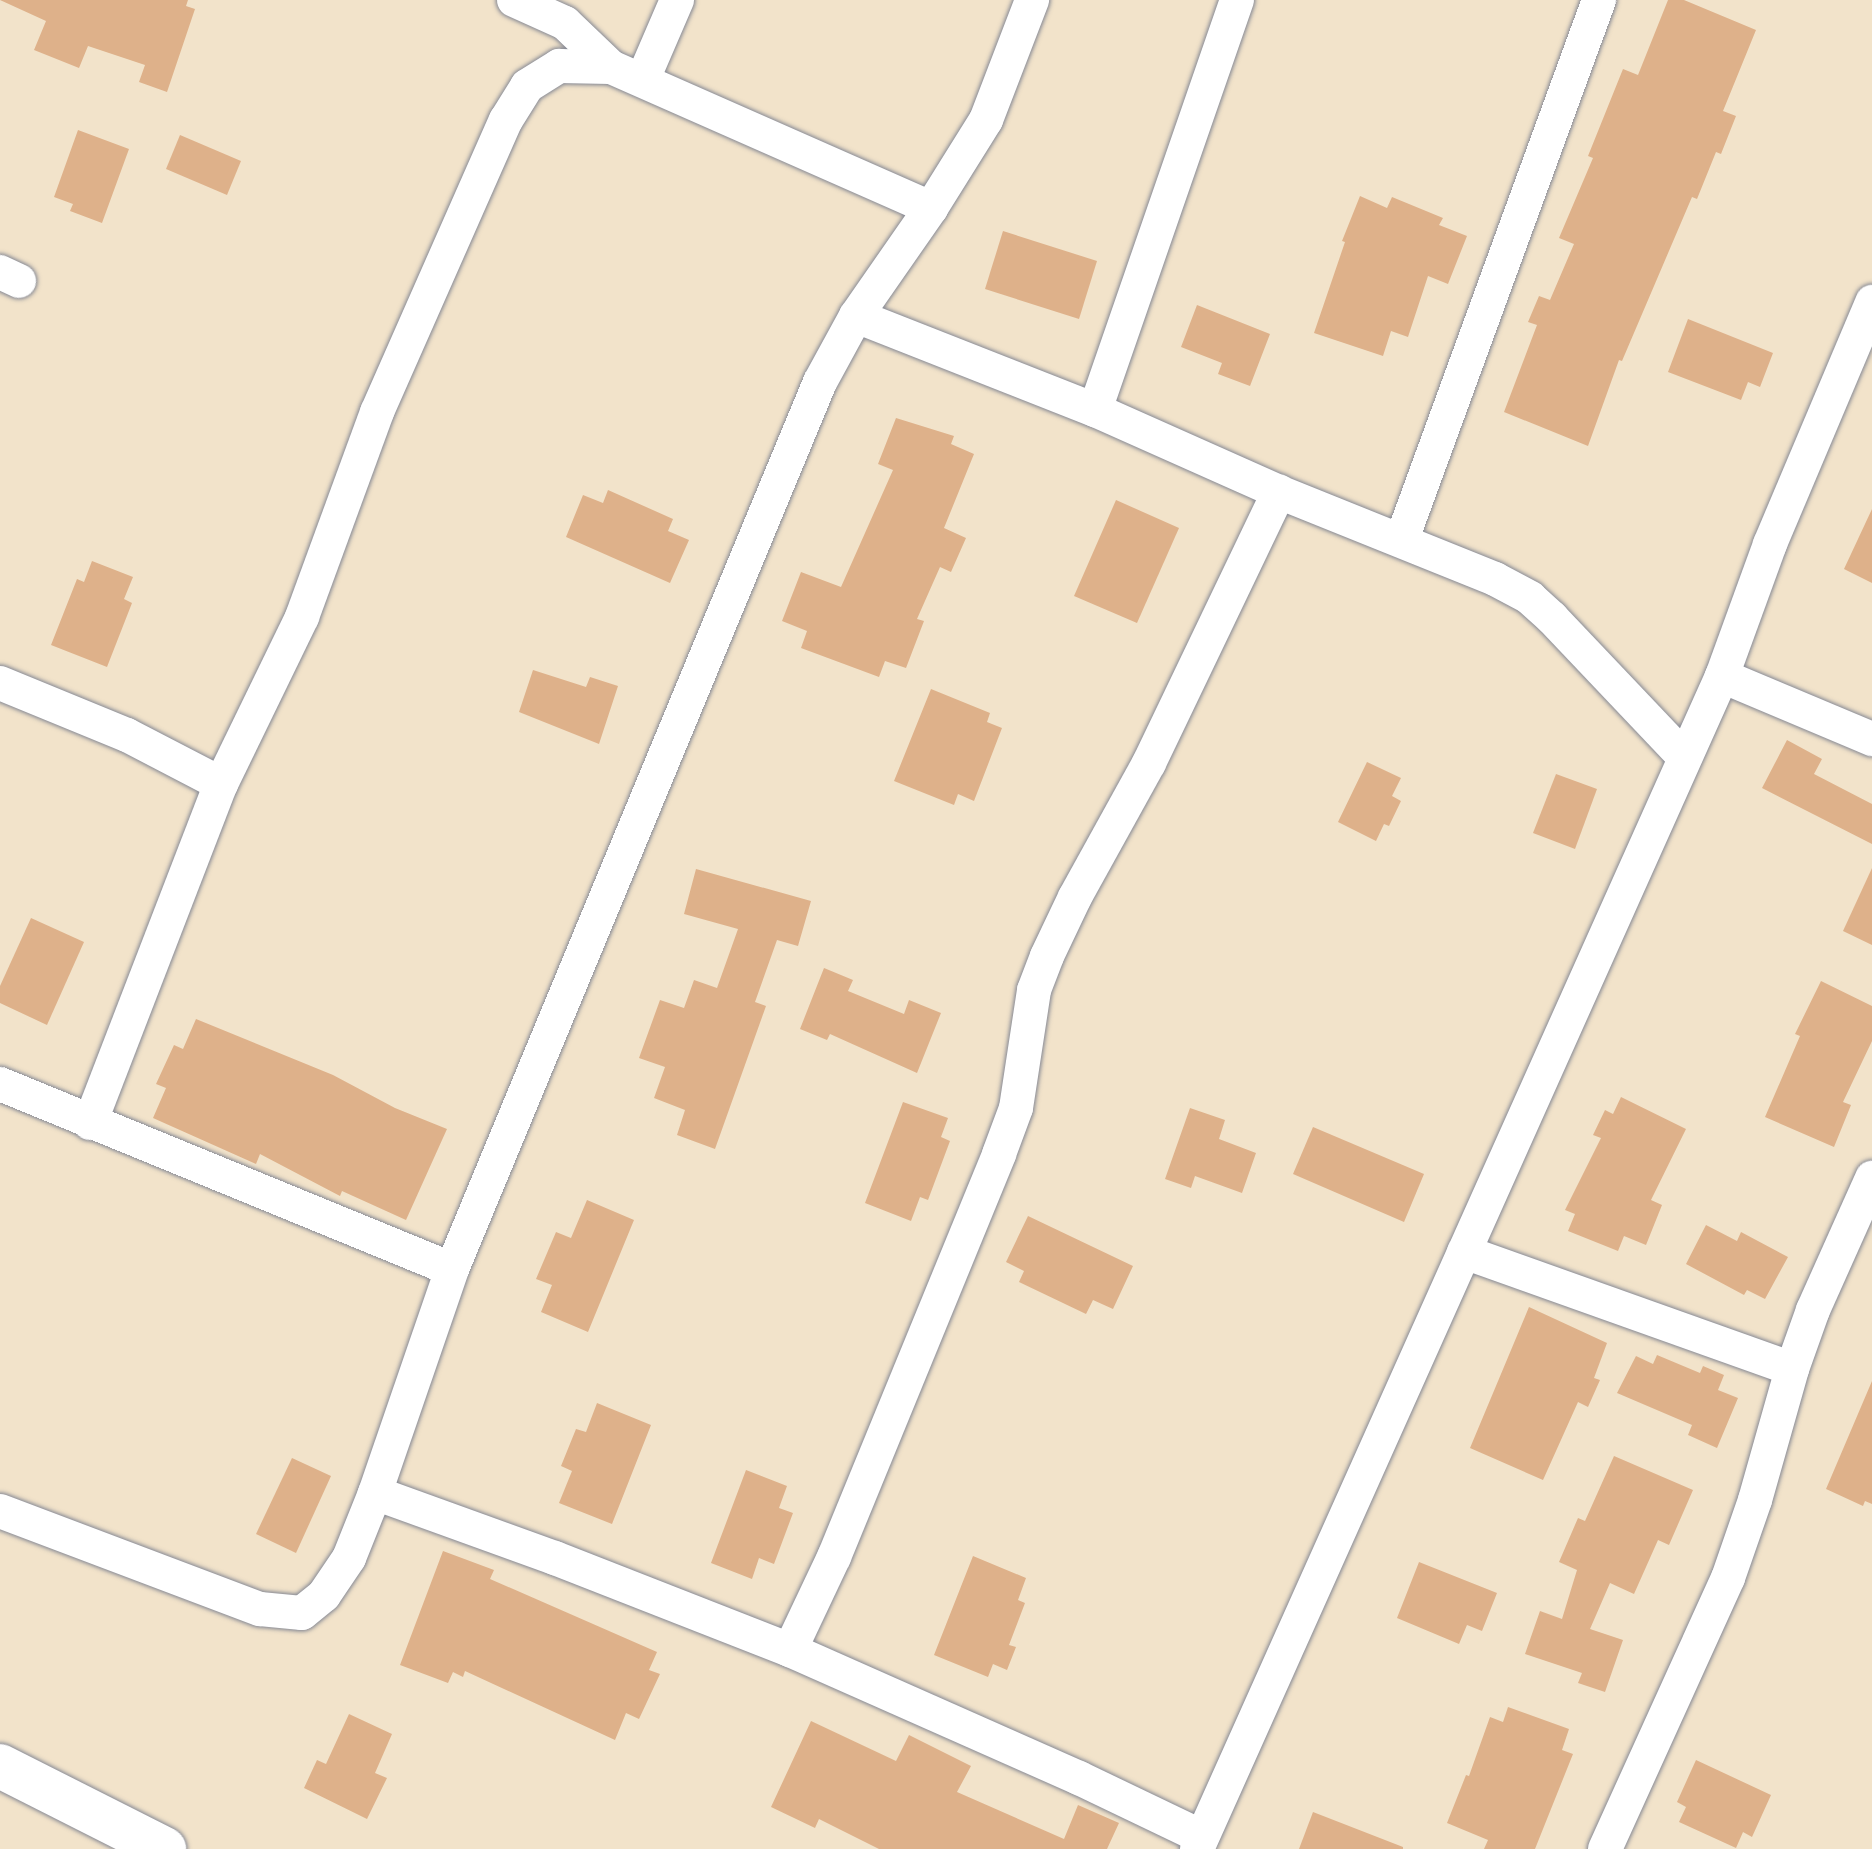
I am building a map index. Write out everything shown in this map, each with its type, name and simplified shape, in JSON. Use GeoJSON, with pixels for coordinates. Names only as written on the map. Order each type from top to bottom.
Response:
{"type":"FeatureCollection","features":[{"type":"Feature","properties":{"kind":"street"},"geometry":{"type":"LineString","coordinates":[[514,0],[565,23],[611,67]]}},
{"type":"Feature","properties":{"kind":"street"},"geometry":{"type":"LineString","coordinates":[[643,79],[677,0]]}},
{"type":"Feature","properties":{"kind":"street"},"geometry":{"type":"LineString","coordinates":[[0,1511],[260,1609],[302,1613],[324,1595],[349,1558],[375,1493],[452,1269],[820,382],[856,316],[931,208],[986,120],[1032,0]]}},
{"type":"Feature","properties":{"kind":"street"},"geometry":{"type":"LineString","coordinates":[[1095,410],[1237,0]]}},
{"type":"Feature","properties":{"kind":"street"},"geometry":{"type":"LineString","coordinates":[[1402,539],[1599,0]]}},
{"type":"Feature","properties":{"kind":"street"},"geometry":{"type":"LineString","coordinates":[[90,1123],[221,784],[302,617],[377,412],[506,120],[527,86],[559,66],[611,67],[931,208]]}},
{"type":"Feature","properties":{"kind":"street"},"geometry":{"type":"LineString","coordinates":[[375,1493],[790,1650],[1079,1778],[1200,1843],[1683,756],[1722,676],[1770,544],[1872,302]]}},
{"type":"Feature","properties":{"kind":"street"},"geometry":{"type":"LineString","coordinates":[[856,316],[1095,410],[1279,492],[1495,579],[1530,598],[1683,756]]}},
{"type":"Feature","properties":{"kind":"street"},"geometry":{"type":"LineString","coordinates":[[790,1650],[834,1557],[999,1154],[1016,1108],[1034,990],[1047,956],[1075,897],[1149,763],[1279,492]]}},
{"type":"Feature","properties":{"kind":"street"},"geometry":{"type":"LineString","coordinates":[[1722,676],[1872,739]]}},
{"type":"Feature","properties":{"kind":"street"},"geometry":{"type":"LineString","coordinates":[[0,683],[127,735],[221,784]]}},
{"type":"Feature","properties":{"kind":"street"},"geometry":{"type":"LineString","coordinates":[[0,1084],[452,1269]]}},
{"type":"Feature","properties":{"kind":"street"},"geometry":{"type":"LineString","coordinates":[[1605,1849],[1728,1578],[1813,1310],[1872,1178]]}},
{"type":"Feature","properties":{"kind":"street"},"geometry":{"type":"LineString","coordinates":[[1464,1252],[1792,1369]]}},
{"type":"Feature","properties":{"kind":"street"},"geometry":{"type":"LineString","coordinates":[[0,1766],[164,1849]]}},
{"type":"Feature","properties":{"kind":"building"},"geometry":{"type":"Polygon","coordinates":[[[0,0],[188,0],[186,6],[195,9],[167,92],[139,82],[145,65],[88,46],[79,68],[34,50],[46,21],[0,0]]]}},
{"type":"Feature","properties":{"kind":"building"},"geometry":{"type":"Polygon","coordinates":[[[1668,0],[1684,0],[1756,30],[1723,111],[1736,116],[1721,154],[1716,152],[1697,199],[1692,197],[1622,361],[1619,360],[1588,446],[1504,412],[1537,325],[1528,322],[1539,296],[1550,300],[1574,244],[1559,238],[1593,158],[1588,156],[1623,69],[1638,75],[1668,0]]]}},
{"type":"Feature","properties":{"kind":"building"},"geometry":{"type":"Polygon","coordinates":[[[78,130],[129,149],[102,223],[70,211],[73,204],[54,197],[78,130]]]}},
{"type":"Feature","properties":{"kind":"building"},"geometry":{"type":"Polygon","coordinates":[[[180,135],[241,161],[227,195],[166,169],[180,135]]]}},
{"type":"Feature","properties":{"kind":"building"},"geometry":{"type":"Polygon","coordinates":[[[1360,196],[1387,208],[1392,197],[1443,218],[1439,225],[1467,236],[1448,284],[1428,276],[1408,337],[1391,331],[1383,356],[1314,333],[1345,242],[1342,241],[1360,196]]]}},
{"type":"Feature","properties":{"kind":"building"},"geometry":{"type":"Polygon","coordinates":[[[1003,231],[1097,261],[1079,319],[985,289],[1003,231]]]}},
{"type":"Feature","properties":{"kind":"building"},"geometry":{"type":"Polygon","coordinates":[[[1197,305],[1270,334],[1250,386],[1218,374],[1222,363],[1181,347],[1197,305]]]}},
{"type":"Feature","properties":{"kind":"building"},"geometry":{"type":"Polygon","coordinates":[[[1688,319],[1773,353],[1760,387],[1748,382],[1741,400],[1668,372],[1688,319]]]}},
{"type":"Feature","properties":{"kind":"building"},"geometry":{"type":"Polygon","coordinates":[[[896,418],[954,436],[951,444],[974,454],[944,528],[966,538],[951,572],[940,567],[917,619],[924,621],[906,668],[885,661],[879,677],[801,648],[807,631],[782,621],[801,572],[841,587],[893,470],[878,464],[896,418]]]}},
{"type":"Feature","properties":{"kind":"building"},"geometry":{"type":"Polygon","coordinates":[[[608,490],[673,519],[668,531],[689,540],[670,583],[566,537],[583,495],[603,503],[608,490]]]}},
{"type":"Feature","properties":{"kind":"building"},"geometry":{"type":"Polygon","coordinates":[[[1116,500],[1179,528],[1137,623],[1074,596],[1116,500]]]}},
{"type":"Feature","properties":{"kind":"building"},"geometry":{"type":"Polygon","coordinates":[[[1872,509],[1872,583],[1844,569],[1872,509]]]}},
{"type":"Feature","properties":{"kind":"building"},"geometry":{"type":"Polygon","coordinates":[[[92,561],[133,577],[124,599],[132,603],[107,667],[51,645],[77,579],[84,582],[92,561]]]}},
{"type":"Feature","properties":{"kind":"building"},"geometry":{"type":"Polygon","coordinates":[[[533,670],[586,687],[590,677],[618,686],[599,744],[519,712],[533,670]]]}},
{"type":"Feature","properties":{"kind":"building"},"geometry":{"type":"Polygon","coordinates":[[[931,689],[990,713],[987,722],[1002,728],[974,801],[958,794],[954,805],[894,781],[931,689]]]}},
{"type":"Feature","properties":{"kind":"building"},"geometry":{"type":"Polygon","coordinates":[[[1787,740],[1822,759],[1814,774],[1872,804],[1872,844],[1762,788],[1787,740]]]}},
{"type":"Feature","properties":{"kind":"building"},"geometry":{"type":"Polygon","coordinates":[[[1367,762],[1401,778],[1392,796],[1401,801],[1389,826],[1384,824],[1376,841],[1338,822],[1367,762]]]}},
{"type":"Feature","properties":{"kind":"building"},"geometry":{"type":"Polygon","coordinates":[[[1556,774],[1597,789],[1575,849],[1533,833],[1556,774]]]}},
{"type":"Feature","properties":{"kind":"building"},"geometry":{"type":"Polygon","coordinates":[[[1872,868],[1872,945],[1843,931],[1872,868]]]}},
{"type":"Feature","properties":{"kind":"building"},"geometry":{"type":"Polygon","coordinates":[[[696,869],[811,901],[798,946],[777,940],[755,1002],[766,1006],[715,1149],[677,1135],[685,1110],[654,1098],[665,1067],[639,1058],[660,1000],[684,1008],[694,980],[717,988],[738,929],[684,914],[696,869]]]}},
{"type":"Feature","properties":{"kind":"building"},"geometry":{"type":"Polygon","coordinates":[[[31,918],[84,942],[47,1025],[0,1003],[0,986],[31,918]]]}},
{"type":"Feature","properties":{"kind":"building"},"geometry":{"type":"Polygon","coordinates":[[[824,968],[853,980],[848,991],[904,1014],[909,1000],[941,1013],[917,1073],[830,1034],[827,1040],[800,1029],[824,968]]]}},
{"type":"Feature","properties":{"kind":"building"},"geometry":{"type":"Polygon","coordinates":[[[1821,981],[1872,1006],[1872,1041],[1843,1102],[1851,1105],[1834,1147],[1765,1117],[1800,1036],[1795,1034],[1821,981]]]}},
{"type":"Feature","properties":{"kind":"building"},"geometry":{"type":"Polygon","coordinates":[[[196,1019],[333,1075],[395,1108],[447,1129],[406,1220],[342,1191],[340,1196],[260,1154],[256,1164],[153,1118],[166,1088],[156,1084],[174,1045],[183,1049],[196,1019]]]}},
{"type":"Feature","properties":{"kind":"building"},"geometry":{"type":"Polygon","coordinates":[[[1621,1097],[1686,1129],[1651,1200],[1662,1205],[1646,1245],[1624,1236],[1618,1251],[1568,1231],[1575,1214],[1565,1210],[1601,1138],[1593,1135],[1605,1110],[1613,1114],[1621,1097]]]}},
{"type":"Feature","properties":{"kind":"building"},"geometry":{"type":"Polygon","coordinates":[[[903,1102],[948,1118],[941,1137],[950,1141],[928,1200],[920,1197],[911,1221],[865,1203],[903,1102]]]}},
{"type":"Feature","properties":{"kind":"building"},"geometry":{"type":"Polygon","coordinates":[[[1190,1108],[1225,1120],[1219,1139],[1256,1153],[1242,1193],[1195,1176],[1191,1188],[1165,1179],[1190,1108]]]}},
{"type":"Feature","properties":{"kind":"building"},"geometry":{"type":"Polygon","coordinates":[[[1313,1127],[1424,1174],[1404,1222],[1293,1174],[1313,1127]]]}},
{"type":"Feature","properties":{"kind":"building"},"geometry":{"type":"Polygon","coordinates":[[[587,1200],[634,1220],[588,1332],[541,1312],[552,1285],[536,1279],[556,1232],[571,1238],[587,1200]]]}},
{"type":"Feature","properties":{"kind":"building"},"geometry":{"type":"Polygon","coordinates":[[[1028,1216],[1133,1266],[1113,1309],[1093,1300],[1086,1314],[1019,1282],[1024,1271],[1006,1262],[1028,1216]]]}},
{"type":"Feature","properties":{"kind":"building"},"geometry":{"type":"Polygon","coordinates":[[[1706,1225],[1737,1241],[1741,1232],[1788,1257],[1765,1299],[1747,1290],[1744,1295],[1686,1264],[1706,1225]]]}},
{"type":"Feature","properties":{"kind":"building"},"geometry":{"type":"Polygon","coordinates":[[[1529,1307],[1607,1343],[1594,1378],[1600,1380],[1588,1407],[1578,1402],[1543,1480],[1470,1448],[1529,1307]]]}},
{"type":"Feature","properties":{"kind":"building"},"geometry":{"type":"Polygon","coordinates":[[[1657,1355],[1700,1373],[1703,1366],[1724,1375],[1718,1390],[1738,1398],[1717,1448],[1688,1435],[1692,1425],[1617,1393],[1636,1356],[1653,1364],[1657,1355]]]}},
{"type":"Feature","properties":{"kind":"building"},"geometry":{"type":"Polygon","coordinates":[[[1872,1381],[1872,1504],[1865,1501],[1863,1506],[1826,1489],[1872,1381]]]}},
{"type":"Feature","properties":{"kind":"building"},"geometry":{"type":"Polygon","coordinates":[[[597,1403],[651,1425],[612,1524],[559,1503],[572,1471],[561,1466],[576,1429],[586,1432],[597,1403]]]}},
{"type":"Feature","properties":{"kind":"building"},"geometry":{"type":"Polygon","coordinates":[[[1614,1456],[1693,1490],[1669,1545],[1658,1540],[1634,1594],[1610,1583],[1590,1629],[1623,1640],[1605,1692],[1578,1683],[1582,1673],[1525,1654],[1540,1611],[1562,1619],[1577,1570],[1559,1562],[1578,1518],[1585,1521],[1614,1456]]]}},
{"type":"Feature","properties":{"kind":"building"},"geometry":{"type":"Polygon","coordinates":[[[292,1458],[331,1476],[296,1553],[256,1534],[292,1458]]]}},
{"type":"Feature","properties":{"kind":"building"},"geometry":{"type":"Polygon","coordinates":[[[746,1470],[787,1486],[779,1508],[793,1513],[774,1564],[759,1558],[752,1579],[711,1563],[746,1470]]]}},
{"type":"Feature","properties":{"kind":"building"},"geometry":{"type":"Polygon","coordinates":[[[443,1551],[494,1570],[490,1579],[657,1652],[649,1670],[660,1674],[639,1719],[626,1713],[615,1740],[465,1671],[463,1677],[453,1672],[448,1683],[400,1665],[443,1551]]]}},
{"type":"Feature","properties":{"kind":"building"},"geometry":{"type":"Polygon","coordinates":[[[973,1556],[1026,1578],[1018,1600],[1025,1603],[1009,1645],[1016,1647],[1007,1670],[993,1664],[988,1677],[934,1655],[973,1556]]]}},
{"type":"Feature","properties":{"kind":"building"},"geometry":{"type":"Polygon","coordinates":[[[1419,1562],[1497,1593],[1482,1631],[1467,1625],[1459,1644],[1397,1618],[1419,1562]]]}},
{"type":"Feature","properties":{"kind":"building"},"geometry":{"type":"Polygon","coordinates":[[[1508,1707],[1569,1729],[1562,1750],[1573,1754],[1535,1849],[1484,1849],[1488,1840],[1447,1823],[1466,1775],[1469,1776],[1490,1717],[1503,1722],[1508,1707]]]}},
{"type":"Feature","properties":{"kind":"building"},"geometry":{"type":"Polygon","coordinates":[[[349,1714],[392,1734],[375,1773],[387,1778],[367,1819],[304,1788],[317,1760],[326,1764],[349,1714]]]}},
{"type":"Feature","properties":{"kind":"building"},"geometry":{"type":"Polygon","coordinates":[[[811,1721],[896,1761],[909,1735],[971,1766],[957,1792],[1064,1839],[1078,1805],[1119,1823],[1107,1849],[879,1849],[819,1819],[815,1828],[771,1807],[811,1721]]]}},
{"type":"Feature","properties":{"kind":"building"},"geometry":{"type":"Polygon","coordinates":[[[1696,1760],[1771,1795],[1752,1837],[1743,1832],[1736,1848],[1679,1822],[1686,1807],[1677,1802],[1696,1760]]]}},
{"type":"Feature","properties":{"kind":"building"},"geometry":{"type":"Polygon","coordinates":[[[1313,1812],[1403,1847],[1403,1849],[1299,1849],[1313,1812]]]}}]}
